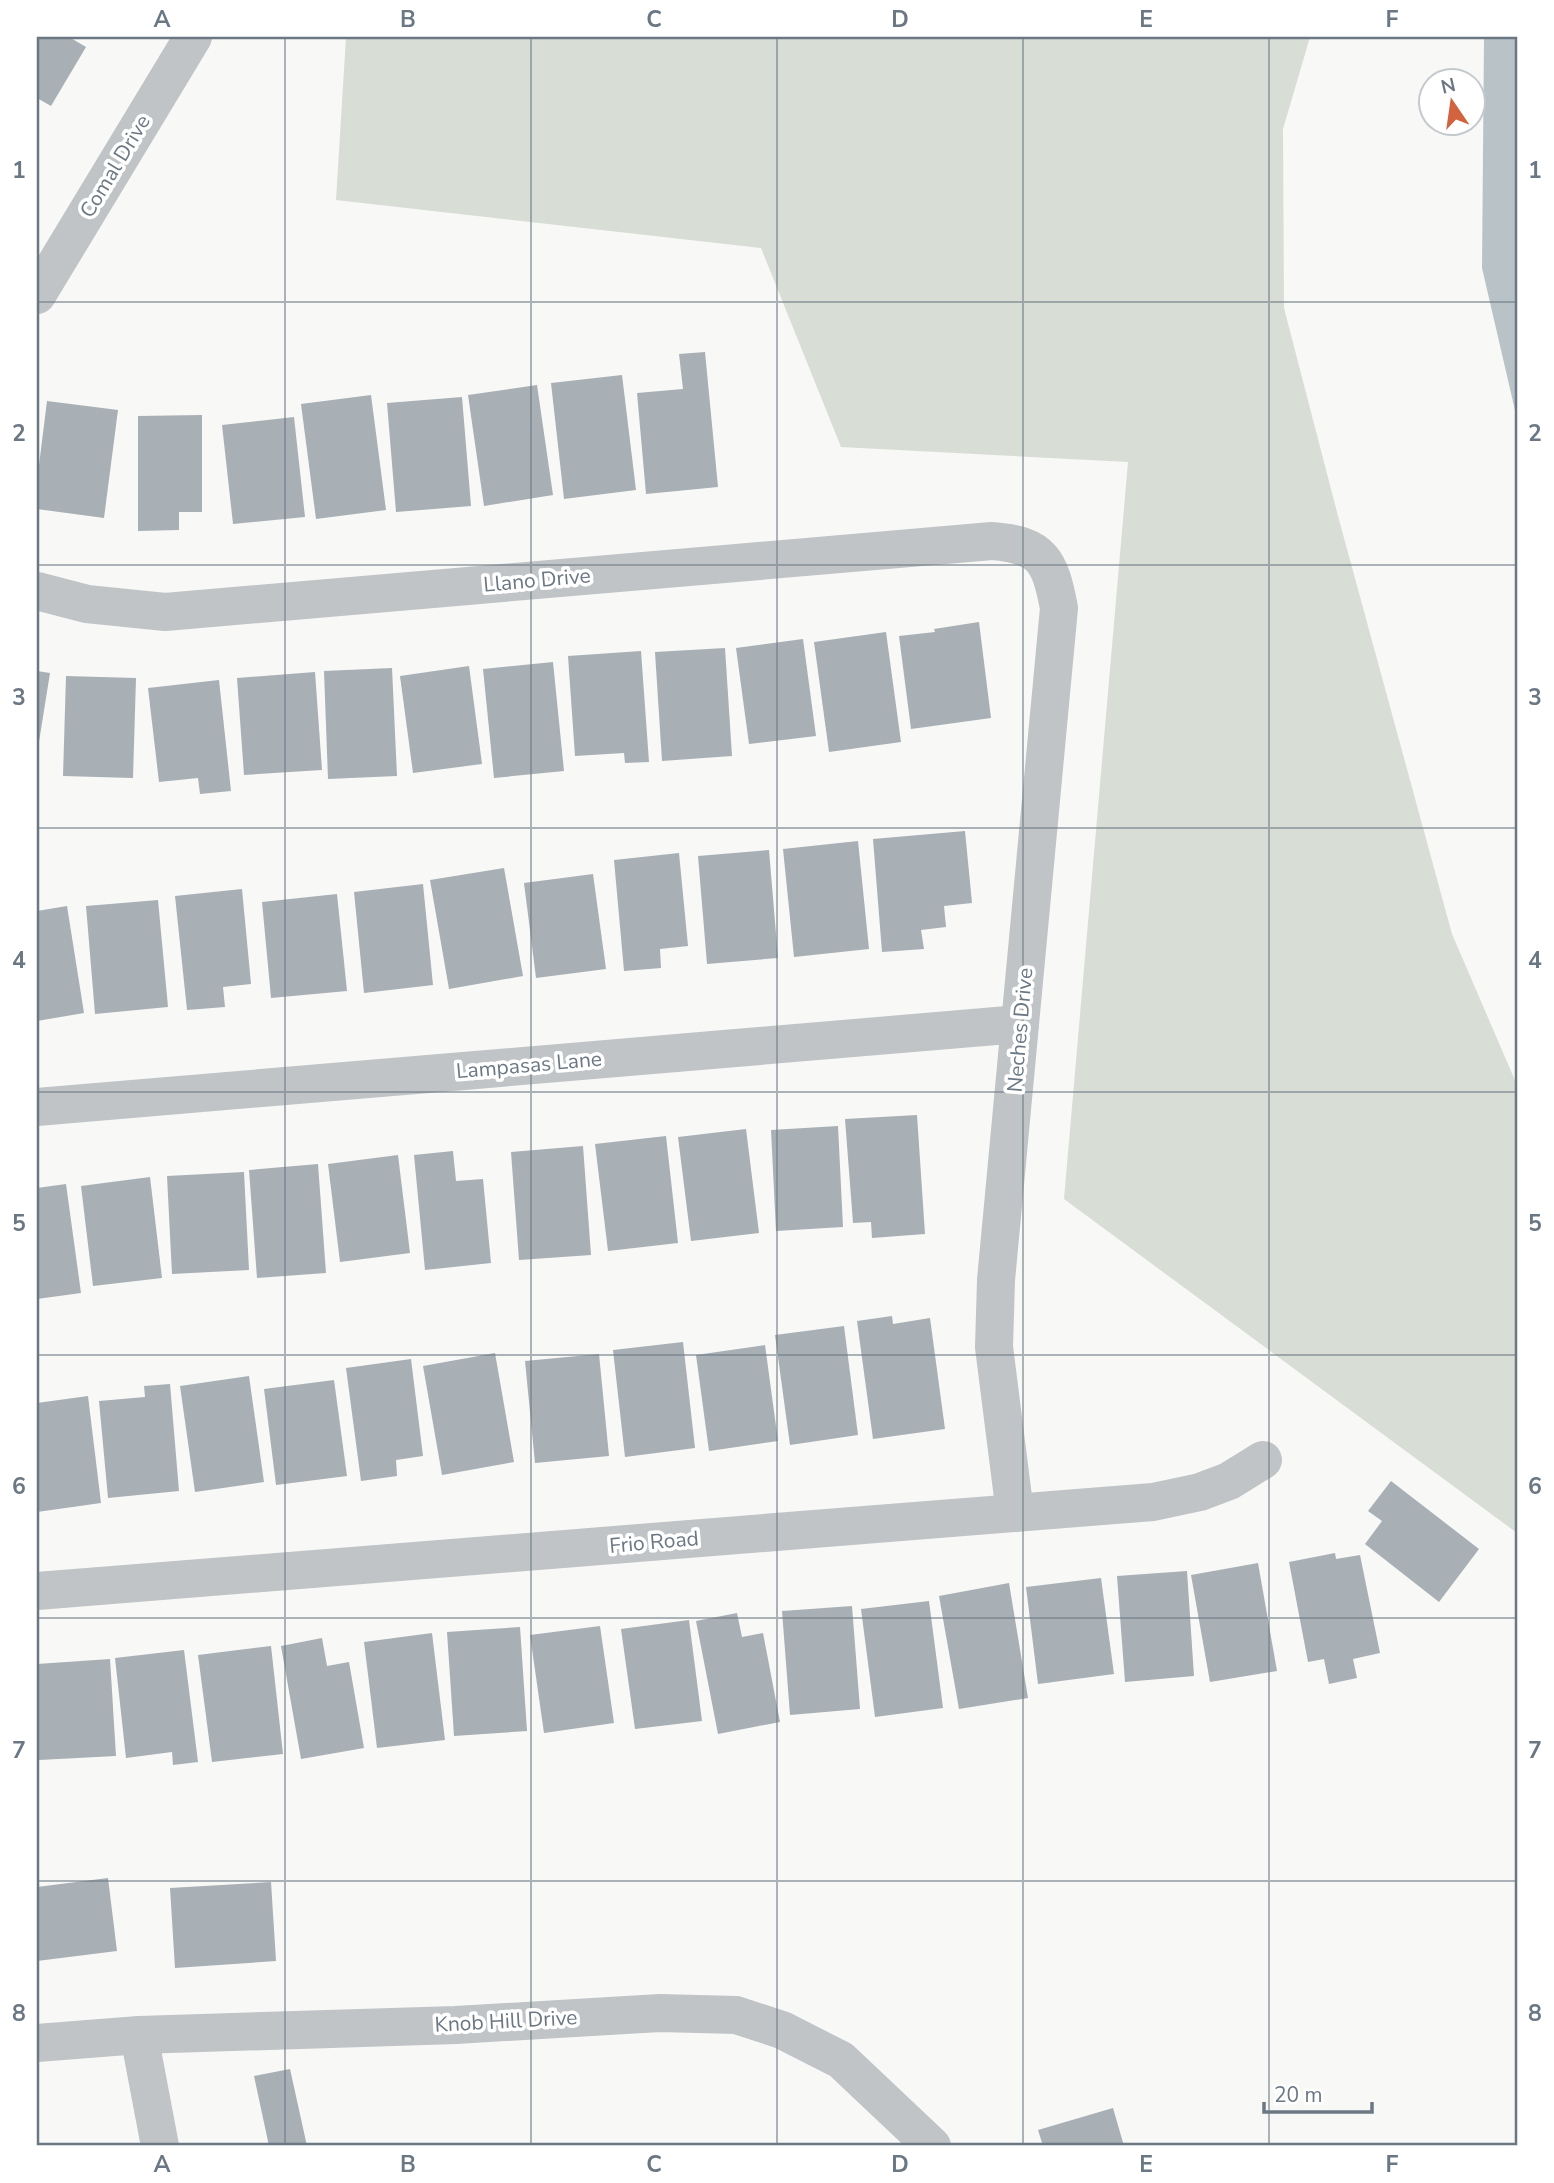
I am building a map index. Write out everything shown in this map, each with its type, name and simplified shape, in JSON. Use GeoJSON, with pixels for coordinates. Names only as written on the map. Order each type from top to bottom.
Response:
{"type":"FeatureCollection","features":[{"type":"Feature","properties":{"kind":"street","name":"Comal Drive"},"geometry":{"type":"LineString","coordinates":[[37,295],[193,37]]}},
{"type":"Feature","properties":{"kind":"street","name":"Llano Drive"},"geometry":{"type":"LineString","coordinates":[[37,591],[87,604],[165,612],[992,541],[1016,543],[1037,553]]}},
{"type":"Feature","properties":{"kind":"street","name":"Neches Drive"},"geometry":{"type":"LineString","coordinates":[[1014,1513],[994,1347],[996,1280],[1059,608],[1053,577],[1037,553]]}},
{"type":"Feature","properties":{"kind":"street","name":"Lampasas Lane"},"geometry":{"type":"LineString","coordinates":[[37,1107],[1020,1024]]}},
{"type":"Feature","properties":{"kind":"street","name":"Frio Road"},"geometry":{"type":"LineString","coordinates":[[37,1591],[1165,1500],[1229,1482],[1263,1460]]}},
{"type":"Feature","properties":{"kind":"street","name":"Knob Hill Drive"},"geometry":{"type":"LineString","coordinates":[[37,2043],[139,2035],[456,2025],[660,2013],[736,2015],[782,2030],[841,2060],[932,2146]]}},
{"type":"Feature","properties":{"kind":"street"},"geometry":{"type":"LineString","coordinates":[[139,2035],[160,2146]]}},
{"type":"Feature","properties":{"kind":"shaded area"},"geometry":{"type":"Polygon","coordinates":[[[346,37],[1310,37],[1283,129],[1284,308],[1452,934],[1517,1085],[1517,1533],[1064,1199],[1128,462],[841,447],[761,248],[336,200],[346,37]]]}},
{"type":"Feature","properties":{"kind":"shaded area"},"geometry":{"type":"Polygon","coordinates":[[[1484,37],[1517,37],[1517,419],[1482,268],[1483,136],[1488,136],[1488,66],[1484,66],[1484,37]]]}},
{"type":"Feature","properties":{"kind":"building"},"geometry":{"type":"Polygon","coordinates":[[[37,37],[69,37],[86,47],[51,106],[37,98],[37,37]]]}},
{"type":"Feature","properties":{"kind":"building"},"geometry":{"type":"Polygon","coordinates":[[[705,352],[718,487],[646,494],[637,393],[683,389],[679,354],[705,352]]]}},
{"type":"Feature","properties":{"kind":"building"},"geometry":{"type":"Polygon","coordinates":[[[622,375],[636,490],[564,499],[551,383],[622,375]]]}},
{"type":"Feature","properties":{"kind":"building"},"geometry":{"type":"Polygon","coordinates":[[[537,385],[553,495],[484,506],[468,395],[537,385]]]}},
{"type":"Feature","properties":{"kind":"building"},"geometry":{"type":"Polygon","coordinates":[[[371,395],[386,510],[316,519],[301,404],[371,395]]]}},
{"type":"Feature","properties":{"kind":"building"},"geometry":{"type":"Polygon","coordinates":[[[462,397],[471,506],[396,512],[387,403],[462,397]]]}},
{"type":"Feature","properties":{"kind":"building"},"geometry":{"type":"Polygon","coordinates":[[[47,401],[118,410],[104,518],[37,509],[37,481],[47,401]]]}},
{"type":"Feature","properties":{"kind":"building"},"geometry":{"type":"Polygon","coordinates":[[[202,415],[202,512],[179,512],[179,530],[138,531],[138,416],[202,415]]]}},
{"type":"Feature","properties":{"kind":"building"},"geometry":{"type":"Polygon","coordinates":[[[294,417],[305,517],[233,524],[222,425],[294,417]]]}},
{"type":"Feature","properties":{"kind":"building"},"geometry":{"type":"Polygon","coordinates":[[[979,622],[991,718],[911,729],[899,636],[935,632],[934,629],[979,622]]]}},
{"type":"Feature","properties":{"kind":"building"},"geometry":{"type":"Polygon","coordinates":[[[886,632],[901,742],[829,752],[814,642],[886,632]]]}},
{"type":"Feature","properties":{"kind":"building"},"geometry":{"type":"Polygon","coordinates":[[[803,639],[816,736],[749,744],[736,648],[803,639]]]}},
{"type":"Feature","properties":{"kind":"building"},"geometry":{"type":"Polygon","coordinates":[[[725,648],[732,756],[662,761],[655,652],[725,648]]]}},
{"type":"Feature","properties":{"kind":"building"},"geometry":{"type":"Polygon","coordinates":[[[641,651],[649,762],[625,763],[624,753],[575,756],[568,656],[641,651]]]}},
{"type":"Feature","properties":{"kind":"building"},"geometry":{"type":"Polygon","coordinates":[[[553,662],[564,771],[494,778],[483,669],[553,662]]]}},
{"type":"Feature","properties":{"kind":"building"},"geometry":{"type":"Polygon","coordinates":[[[469,666],[482,764],[413,773],[400,676],[469,666]]]}},
{"type":"Feature","properties":{"kind":"building"},"geometry":{"type":"Polygon","coordinates":[[[392,668],[397,776],[328,779],[324,671],[392,668]]]}},
{"type":"Feature","properties":{"kind":"building"},"geometry":{"type":"Polygon","coordinates":[[[37,671],[50,673],[38,748],[37,748],[37,671]]]}},
{"type":"Feature","properties":{"kind":"building"},"geometry":{"type":"Polygon","coordinates":[[[315,672],[322,770],[244,775],[237,678],[315,672]]]}},
{"type":"Feature","properties":{"kind":"building"},"geometry":{"type":"Polygon","coordinates":[[[66,676],[136,678],[133,778],[63,776],[66,676]]]}},
{"type":"Feature","properties":{"kind":"building"},"geometry":{"type":"Polygon","coordinates":[[[219,680],[231,791],[200,794],[198,778],[159,782],[148,688],[219,680]]]}},
{"type":"Feature","properties":{"kind":"building"},"geometry":{"type":"Polygon","coordinates":[[[965,831],[972,903],[944,906],[946,927],[921,930],[924,949],[882,952],[873,839],[965,831]]]}},
{"type":"Feature","properties":{"kind":"building"},"geometry":{"type":"Polygon","coordinates":[[[858,841],[869,949],[794,957],[783,849],[858,841]]]}},
{"type":"Feature","properties":{"kind":"building"},"geometry":{"type":"Polygon","coordinates":[[[769,850],[778,958],[707,964],[698,856],[769,850]]]}},
{"type":"Feature","properties":{"kind":"building"},"geometry":{"type":"Polygon","coordinates":[[[679,853],[688,946],[660,949],[661,968],[624,971],[614,860],[679,853]]]}},
{"type":"Feature","properties":{"kind":"building"},"geometry":{"type":"Polygon","coordinates":[[[504,868],[523,976],[449,989],[430,880],[504,868]]]}},
{"type":"Feature","properties":{"kind":"building"},"geometry":{"type":"Polygon","coordinates":[[[593,874],[606,969],[536,978],[524,883],[593,874]]]}},
{"type":"Feature","properties":{"kind":"building"},"geometry":{"type":"Polygon","coordinates":[[[423,884],[433,985],[364,993],[354,892],[423,884]]]}},
{"type":"Feature","properties":{"kind":"building"},"geometry":{"type":"Polygon","coordinates":[[[242,889],[251,984],[223,987],[225,1007],[187,1010],[175,896],[242,889]]]}},
{"type":"Feature","properties":{"kind":"building"},"geometry":{"type":"Polygon","coordinates":[[[337,894],[347,991],[271,998],[262,902],[337,894]]]}},
{"type":"Feature","properties":{"kind":"building"},"geometry":{"type":"Polygon","coordinates":[[[158,900],[168,1007],[95,1014],[86,906],[158,900]]]}},
{"type":"Feature","properties":{"kind":"building"},"geometry":{"type":"Polygon","coordinates":[[[67,906],[84,1013],[37,1021],[37,911],[67,906]]]}},
{"type":"Feature","properties":{"kind":"building"},"geometry":{"type":"Polygon","coordinates":[[[917,1115],[925,1234],[872,1238],[871,1222],[853,1223],[845,1119],[917,1115]]]}},
{"type":"Feature","properties":{"kind":"building"},"geometry":{"type":"Polygon","coordinates":[[[838,1126],[843,1227],[776,1231],[771,1130],[838,1126]]]}},
{"type":"Feature","properties":{"kind":"building"},"geometry":{"type":"Polygon","coordinates":[[[746,1129],[759,1233],[691,1241],[678,1137],[746,1129]]]}},
{"type":"Feature","properties":{"kind":"building"},"geometry":{"type":"Polygon","coordinates":[[[666,1136],[678,1243],[608,1251],[595,1144],[666,1136]]]}},
{"type":"Feature","properties":{"kind":"building"},"geometry":{"type":"Polygon","coordinates":[[[583,1146],[591,1255],[519,1260],[511,1152],[583,1146]]]}},
{"type":"Feature","properties":{"kind":"building"},"geometry":{"type":"Polygon","coordinates":[[[453,1151],[456,1181],[483,1179],[491,1263],[425,1270],[414,1155],[453,1151]]]}},
{"type":"Feature","properties":{"kind":"building"},"geometry":{"type":"Polygon","coordinates":[[[398,1155],[410,1253],[340,1262],[328,1164],[398,1155]]]}},
{"type":"Feature","properties":{"kind":"building"},"geometry":{"type":"Polygon","coordinates":[[[318,1164],[326,1273],[257,1278],[249,1170],[318,1164]]]}},
{"type":"Feature","properties":{"kind":"building"},"geometry":{"type":"Polygon","coordinates":[[[244,1172],[249,1270],[172,1274],[167,1176],[244,1172]]]}},
{"type":"Feature","properties":{"kind":"building"},"geometry":{"type":"Polygon","coordinates":[[[150,1177],[162,1278],[93,1286],[81,1186],[150,1177]]]}},
{"type":"Feature","properties":{"kind":"building"},"geometry":{"type":"Polygon","coordinates":[[[66,1184],[81,1293],[37,1299],[37,1188],[66,1184]]]}},
{"type":"Feature","properties":{"kind":"building"},"geometry":{"type":"Polygon","coordinates":[[[892,1316],[893,1324],[930,1318],[945,1429],[873,1439],[857,1321],[892,1316]]]}},
{"type":"Feature","properties":{"kind":"building"},"geometry":{"type":"Polygon","coordinates":[[[844,1326],[858,1435],[790,1445],[775,1335],[844,1326]]]}},
{"type":"Feature","properties":{"kind":"building"},"geometry":{"type":"Polygon","coordinates":[[[683,1342],[695,1448],[625,1457],[613,1350],[683,1342]]]}},
{"type":"Feature","properties":{"kind":"building"},"geometry":{"type":"Polygon","coordinates":[[[765,1345],[778,1441],[709,1451],[696,1355],[765,1345]]]}},
{"type":"Feature","properties":{"kind":"building"},"geometry":{"type":"Polygon","coordinates":[[[495,1353],[514,1462],[442,1475],[423,1366],[495,1353]]]}},
{"type":"Feature","properties":{"kind":"building"},"geometry":{"type":"Polygon","coordinates":[[[599,1354],[609,1456],[535,1463],[525,1361],[599,1354]]]}},
{"type":"Feature","properties":{"kind":"building"},"geometry":{"type":"Polygon","coordinates":[[[411,1359],[423,1456],[396,1460],[397,1476],[361,1481],[346,1368],[411,1359]]]}},
{"type":"Feature","properties":{"kind":"building"},"geometry":{"type":"Polygon","coordinates":[[[249,1376],[264,1482],[195,1492],[180,1386],[249,1376]]]}},
{"type":"Feature","properties":{"kind":"building"},"geometry":{"type":"Polygon","coordinates":[[[334,1380],[347,1476],[276,1485],[264,1389],[334,1380]]]}},
{"type":"Feature","properties":{"kind":"building"},"geometry":{"type":"Polygon","coordinates":[[[170,1384],[179,1491],[108,1498],[99,1401],[145,1397],[144,1386],[170,1384]]]}},
{"type":"Feature","properties":{"kind":"building"},"geometry":{"type":"Polygon","coordinates":[[[88,1396],[101,1503],[37,1512],[37,1403],[88,1396]]]}},
{"type":"Feature","properties":{"kind":"building"},"geometry":{"type":"Polygon","coordinates":[[[1391,1481],[1479,1549],[1439,1602],[1365,1544],[1382,1521],[1368,1511],[1391,1481]]]}},
{"type":"Feature","properties":{"kind":"building"},"geometry":{"type":"Polygon","coordinates":[[[1335,1553],[1336,1559],[1360,1555],[1380,1653],[1353,1659],[1357,1678],[1329,1684],[1324,1659],[1308,1662],[1289,1562],[1335,1553]]]}},
{"type":"Feature","properties":{"kind":"building"},"geometry":{"type":"Polygon","coordinates":[[[1258,1563],[1277,1671],[1210,1682],[1191,1575],[1258,1563]]]}},
{"type":"Feature","properties":{"kind":"building"},"geometry":{"type":"Polygon","coordinates":[[[1187,1571],[1194,1676],[1125,1682],[1117,1576],[1187,1571]]]}},
{"type":"Feature","properties":{"kind":"building"},"geometry":{"type":"Polygon","coordinates":[[[1101,1578],[1114,1674],[1038,1684],[1026,1587],[1101,1578]]]}},
{"type":"Feature","properties":{"kind":"building"},"geometry":{"type":"Polygon","coordinates":[[[1009,1583],[1028,1698],[959,1709],[939,1596],[1009,1583]]]}},
{"type":"Feature","properties":{"kind":"building"},"geometry":{"type":"Polygon","coordinates":[[[929,1601],[943,1708],[875,1717],[861,1609],[929,1601]]]}},
{"type":"Feature","properties":{"kind":"building"},"geometry":{"type":"Polygon","coordinates":[[[852,1606],[860,1709],[790,1715],[782,1611],[852,1606]]]}},
{"type":"Feature","properties":{"kind":"building"},"geometry":{"type":"Polygon","coordinates":[[[737,1613],[742,1637],[763,1633],[780,1722],[718,1734],[696,1621],[737,1613]]]}},
{"type":"Feature","properties":{"kind":"building"},"geometry":{"type":"Polygon","coordinates":[[[689,1620],[702,1721],[635,1729],[621,1629],[689,1620]]]}},
{"type":"Feature","properties":{"kind":"building"},"geometry":{"type":"Polygon","coordinates":[[[600,1626],[614,1723],[544,1733],[530,1635],[600,1626]]]}},
{"type":"Feature","properties":{"kind":"building"},"geometry":{"type":"Polygon","coordinates":[[[520,1627],[527,1731],[454,1736],[447,1632],[520,1627]]]}},
{"type":"Feature","properties":{"kind":"building"},"geometry":{"type":"Polygon","coordinates":[[[432,1633],[445,1740],[377,1748],[364,1642],[432,1633]]]}},
{"type":"Feature","properties":{"kind":"building"},"geometry":{"type":"Polygon","coordinates":[[[322,1638],[327,1666],[349,1662],[364,1748],[301,1759],[281,1646],[322,1638]]]}},
{"type":"Feature","properties":{"kind":"building"},"geometry":{"type":"Polygon","coordinates":[[[271,1646],[283,1754],[212,1762],[198,1655],[271,1646]]]}},
{"type":"Feature","properties":{"kind":"building"},"geometry":{"type":"Polygon","coordinates":[[[184,1650],[198,1762],[173,1765],[172,1752],[126,1758],[115,1658],[184,1650]]]}},
{"type":"Feature","properties":{"kind":"building"},"geometry":{"type":"Polygon","coordinates":[[[110,1659],[116,1756],[39,1760],[37,1664],[110,1659]]]}},
{"type":"Feature","properties":{"kind":"building"},"geometry":{"type":"Polygon","coordinates":[[[108,1878],[117,1951],[37,1961],[37,1887],[108,1878]]]}},
{"type":"Feature","properties":{"kind":"building"},"geometry":{"type":"Polygon","coordinates":[[[271,1882],[276,1961],[175,1968],[170,1888],[271,1882]]]}},
{"type":"Feature","properties":{"kind":"building"},"geometry":{"type":"Polygon","coordinates":[[[290,2069],[307,2146],[269,2146],[254,2076],[290,2069]]]}},
{"type":"Feature","properties":{"kind":"building"},"geometry":{"type":"Polygon","coordinates":[[[1113,2108],[1124,2146],[1043,2146],[1038,2130],[1113,2108]]]}}]}
